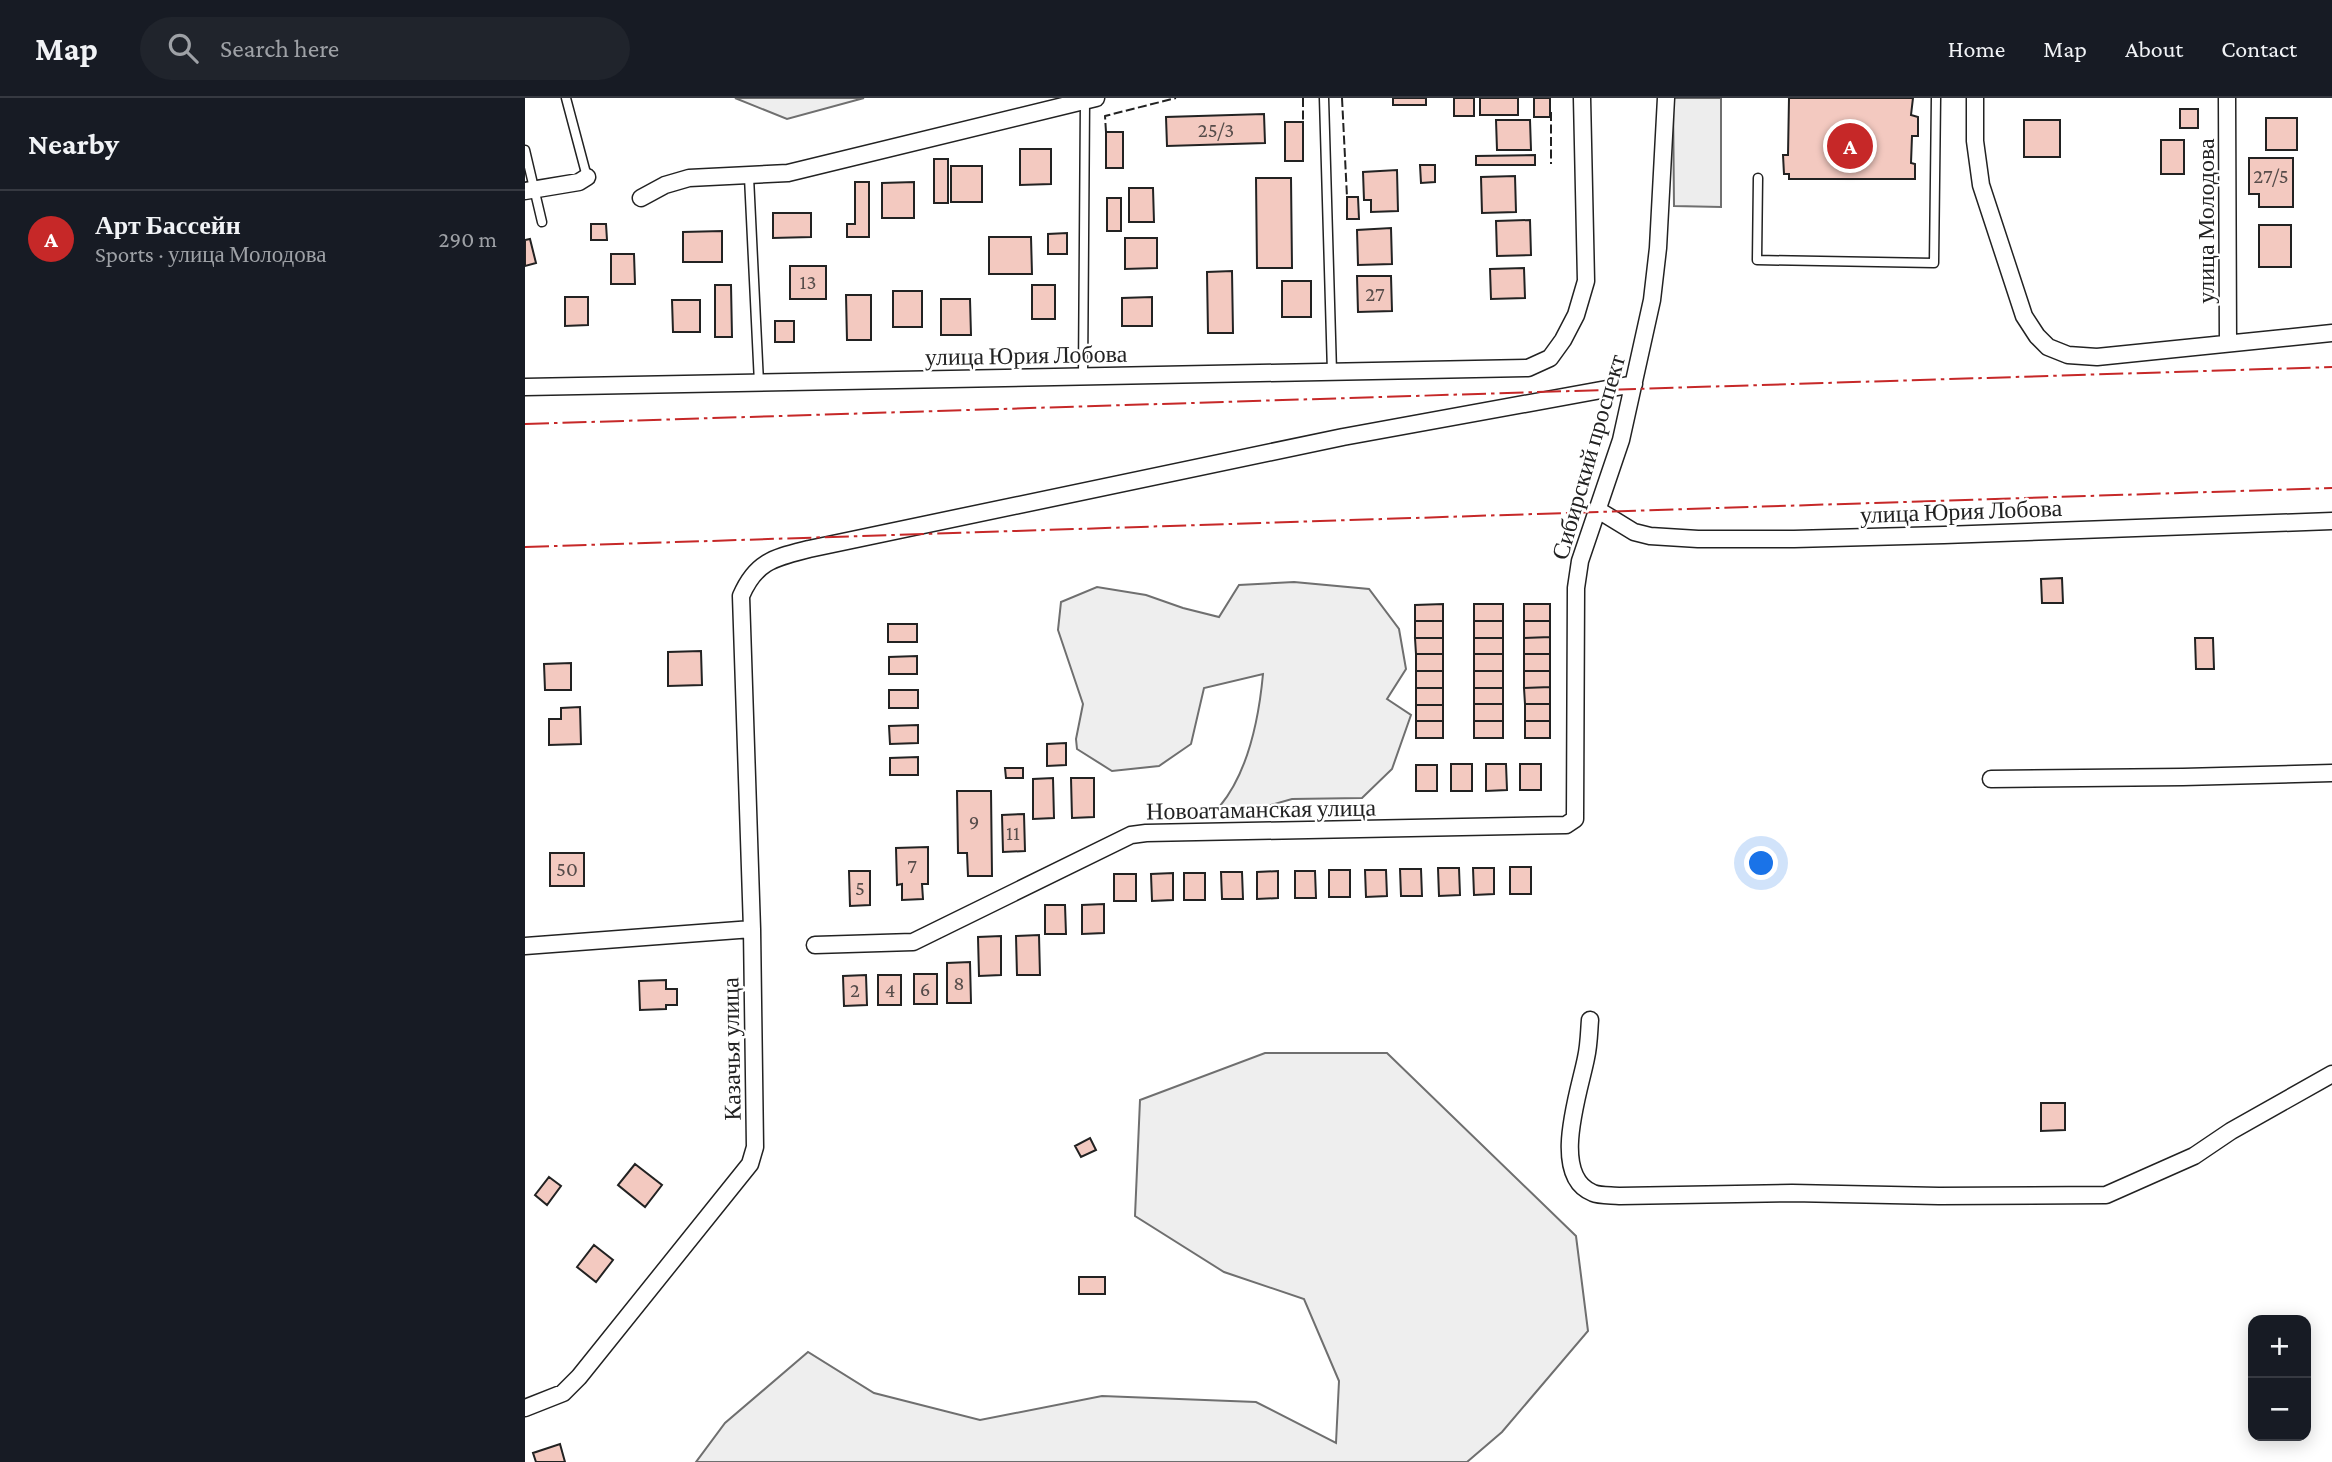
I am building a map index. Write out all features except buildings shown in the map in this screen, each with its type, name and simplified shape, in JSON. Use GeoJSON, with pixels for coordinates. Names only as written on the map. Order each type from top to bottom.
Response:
{"type":"FeatureCollection","features":[{"type":"Feature","properties":{"kind":"street","name":"улица Юрия Лобова"},"geometry":{"type":"LineString","coordinates":[[525,387],[1528,368],[1550,358],[1563,340],[1576,315],[1586,281],[1582,98]]}},
{"type":"Feature","properties":{"kind":"street","name":"Сибирский проспект"},"geometry":{"type":"LineString","coordinates":[[1566,825],[1575,818],[1576,804],[1576,588],[1580,561],[1617,456],[1652,300],[1666,98]]}},
{"type":"Feature","properties":{"kind":"street"},"geometry":{"type":"LineString","coordinates":[[1975,98],[1975,141],[1981,185],[2024,316],[2048,347],[2068,355],[2097,357],[2332,333]]}},
{"type":"Feature","properties":{"kind":"street","name":"улица Молодова"},"geometry":{"type":"LineString","coordinates":[[2227,98],[2228,343]]}},
{"type":"Feature","properties":{"kind":"street"},"geometry":{"type":"LineString","coordinates":[[641,198],[665,185],[689,178],[788,173],[1090,100]]}},
{"type":"Feature","properties":{"kind":"street"},"geometry":{"type":"LineString","coordinates":[[530,190],[579,182],[587,177]]}},
{"type":"Feature","properties":{"kind":"street","name":"Казачья улица"},"geometry":{"type":"LineString","coordinates":[[525,1408],[563,1393],[579,1377],[750,1164],[755,1147],[752,929],[741,596],[748,578],[761,565],[800,551],[1343,437],[1634,384]]}},
{"type":"Feature","properties":{"kind":"street","name":"улица Юрия Лобова"},"geometry":{"type":"LineString","coordinates":[[1598,510],[1634,532],[1650,536],[1698,539],[1944,535],[2332,521]]}},
{"type":"Feature","properties":{"kind":"street"},"geometry":{"type":"LineString","coordinates":[[1991,779],[2183,778],[2332,773]]}},
{"type":"Feature","properties":{"kind":"street","name":"Новоатаманская улица"},"geometry":{"type":"LineString","coordinates":[[814,945],[913,942],[1131,835],[1566,825]]}},
{"type":"Feature","properties":{"kind":"street"},"geometry":{"type":"LineString","coordinates":[[525,946],[752,929]]}},
{"type":"Feature","properties":{"kind":"street"},"geometry":{"type":"LineString","coordinates":[[1590,1020],[1587,1055],[1571,1125],[1569,1156],[1578,1181],[1592,1193],[1619,1196],[1792,1193],[2106,1195],[2194,1156],[2231,1131],[2332,1074]]}},
{"type":"Feature","properties":{"kind":"lane"},"geometry":{"type":"LineString","coordinates":[[566,98],[587,177]]}},
{"type":"Feature","properties":{"kind":"lane"},"geometry":{"type":"LineString","coordinates":[[1324,98],[1332,372]]}},
{"type":"Feature","properties":{"kind":"lane"},"geometry":{"type":"LineString","coordinates":[[1758,178],[1757,260],[1934,262],[1936,98]]}},
{"type":"Feature","properties":{"kind":"lane"},"geometry":{"type":"LineString","coordinates":[[1083,377],[1090,100]]}},
{"type":"Feature","properties":{"kind":"lane"},"geometry":{"type":"LineString","coordinates":[[525,150],[530,190],[541,222]]}},
{"type":"Feature","properties":{"kind":"lane"},"geometry":{"type":"LineString","coordinates":[[749,177],[759,383]]}},
{"type":"Feature","properties":{"kind":"shaded area"},"geometry":{"type":"Polygon","coordinates":[[[735,98],[864,98],[787,119],[735,98]]]}},
{"type":"Feature","properties":{"kind":"shaded area"},"geometry":{"type":"Polygon","coordinates":[[[1673,98],[1721,98],[1721,207],[1674,206],[1673,98]]]}},
{"type":"Feature","properties":{"kind":"shaded area"},"geometry":{"type":"Polygon","coordinates":[[[1294,582],[1369,589],[1399,629],[1406,669],[1387,699],[1411,715],[1392,769],[1362,798],[1292,799],[1226,818],[1220,806],[1238,777],[1251,743],[1263,674],[1204,688],[1191,744],[1159,766],[1112,771],[1077,749],[1076,739],[1083,704],[1058,630],[1061,602],[1097,587],[1146,595],[1219,617],[1239,585],[1294,582]]]}},
{"type":"Feature","properties":{"kind":"shaded area"},"geometry":{"type":"Polygon","coordinates":[[[1265,1053],[1387,1053],[1576,1236],[1588,1331],[1502,1432],[1467,1462],[696,1462],[725,1423],[808,1352],[874,1393],[980,1420],[1102,1396],[1256,1402],[1336,1443],[1339,1381],[1304,1299],[1224,1272],[1135,1216],[1140,1100],[1265,1053]]]}},
{"type":"Feature","properties":{"kind":"fence"},"geometry":{"type":"LineString","coordinates":[[1106,132],[1105,116],[1176,98]]}},
{"type":"Feature","properties":{"kind":"fence"},"geometry":{"type":"LineString","coordinates":[[1303,98],[1303,122]]}},
{"type":"Feature","properties":{"kind":"fence"},"geometry":{"type":"LineString","coordinates":[[1342,98],[1347,197]]}},
{"type":"Feature","properties":{"kind":"fence"},"geometry":{"type":"LineString","coordinates":[[1551,112],[1551,164]]}},
{"type":"Feature","properties":{"kind":"power"},"geometry":{"type":"LineString","coordinates":[[525,424],[2332,367]]}},
{"type":"Feature","properties":{"kind":"power"},"geometry":{"type":"LineString","coordinates":[[525,547],[2332,488]]}},
{"type":"Feature","properties":{"kind":"place","name":"Арт Бассейн"},"geometry":{"type":"Point","coordinates":[1850,146]}}]}
